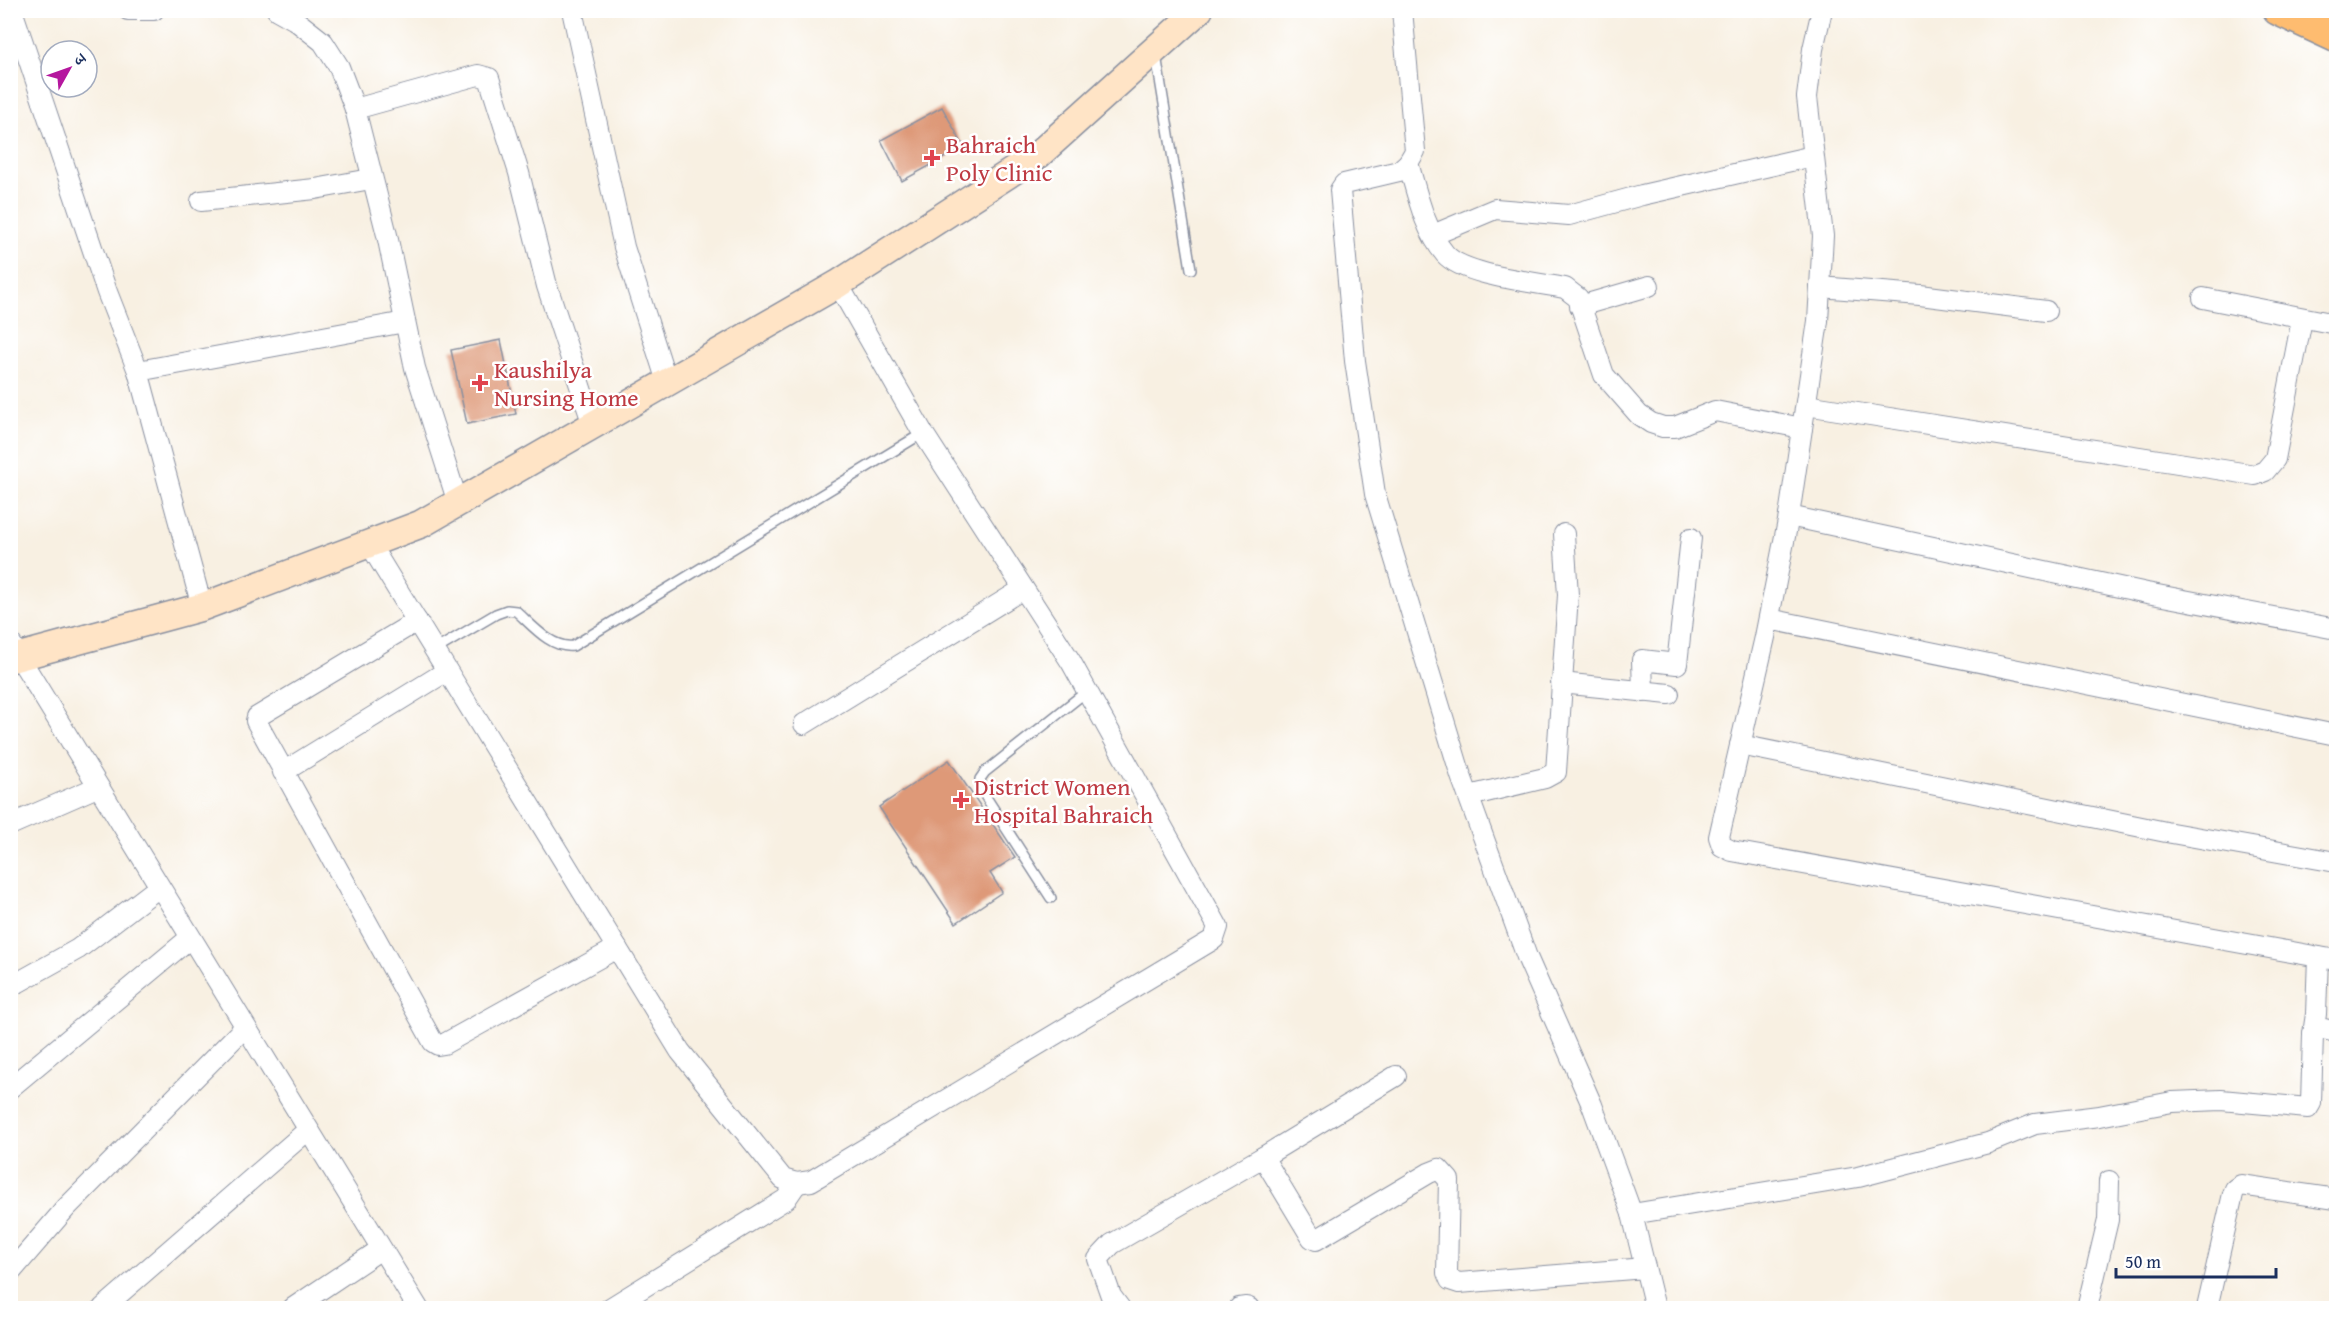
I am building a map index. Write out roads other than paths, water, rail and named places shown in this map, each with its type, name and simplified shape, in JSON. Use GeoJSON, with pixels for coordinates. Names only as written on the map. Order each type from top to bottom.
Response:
{"type":"FeatureCollection","features":[{"type":"Feature","properties":{"kind":"main road"},"geometry":{"type":"LineString","coordinates":[[13,653],[202,607],[421,524],[838,285],[1038,155],[1199,10]]}},
{"type":"Feature","properties":{"kind":"main road"},"geometry":{"type":"LineString","coordinates":[[2278,10],[2316,17],[2337,37]]}},
{"type":"Feature","properties":{"kind":"street"},"geometry":{"type":"LineString","coordinates":[[12,10],[107,292],[138,371],[202,607]]}},
{"type":"Feature","properties":{"kind":"street"},"geometry":{"type":"LineString","coordinates":[[128,10],[130,12],[154,10]]}},
{"type":"Feature","properties":{"kind":"street"},"geometry":{"type":"LineString","coordinates":[[277,10],[323,42],[339,67],[355,109],[371,179],[387,234],[415,368],[458,503]]}},
{"type":"Feature","properties":{"kind":"street"},"geometry":{"type":"LineString","coordinates":[[572,10],[624,248],[667,382]]}},
{"type":"Feature","properties":{"kind":"street"},"geometry":{"type":"LineString","coordinates":[[1402,10],[1415,151],[1408,163],[1399,171],[1344,184],[1340,190],[1355,361],[1375,494],[1469,796],[1527,957],[1592,1105],[1632,1214],[1655,1308]]}},
{"type":"Feature","properties":{"kind":"street"},"geometry":{"type":"LineString","coordinates":[[1632,1214],[1858,1177],[1988,1143],[2035,1124],[2100,1116],[2172,1102],[2221,1100],[2308,1108],[2311,1103],[2313,1034],[2327,959],[1732,851],[1722,846],[1719,837],[1789,516],[1818,321],[1822,236],[1807,97],[1813,49],[1822,10]]}},
{"type":"Feature","properties":{"kind":"street"},"geometry":{"type":"LineString","coordinates":[[355,109],[478,75],[489,78],[519,173],[547,286],[593,425]]}},
{"type":"Feature","properties":{"kind":"street"},"geometry":{"type":"LineString","coordinates":[[1433,234],[1495,210],[1569,215],[1642,195],[1813,156]]}},
{"type":"Feature","properties":{"kind":"street"},"geometry":{"type":"LineString","coordinates":[[1408,163],[1423,212],[1445,254],[1472,270],[1565,288],[1578,298],[1604,375],[1639,415],[1663,427],[1675,427],[1715,411],[1802,428]]}},
{"type":"Feature","properties":{"kind":"street"},"geometry":{"type":"LineString","coordinates":[[201,201],[304,191],[371,179]]}},
{"type":"Feature","properties":{"kind":"street"},"geometry":{"type":"LineString","coordinates":[[369,543],[680,1051],[783,1179],[797,1184],[811,1180],[1214,939],[1218,933],[1218,927],[1087,691],[923,433],[838,285]]}},
{"type":"Feature","properties":{"kind":"street"},"geometry":{"type":"LineString","coordinates":[[1580,306],[1649,286]]}},
{"type":"Feature","properties":{"kind":"street"},"geometry":{"type":"LineString","coordinates":[[1820,287],[1920,295],[2046,312]]}},
{"type":"Feature","properties":{"kind":"street"},"geometry":{"type":"LineString","coordinates":[[2203,298],[2337,324]]}},
{"type":"Feature","properties":{"kind":"street"},"geometry":{"type":"LineString","coordinates":[[1806,405],[2255,475],[2265,471],[2275,459],[2302,319]]}},
{"type":"Feature","properties":{"kind":"street"},"geometry":{"type":"LineString","coordinates":[[138,371],[405,322]]}},
{"type":"Feature","properties":{"kind":"street"},"geometry":{"type":"LineString","coordinates":[[1789,516],[2147,593],[2337,629]]}},
{"type":"Feature","properties":{"kind":"street"},"geometry":{"type":"LineString","coordinates":[[1469,796],[1545,778],[1556,772],[1568,595],[1564,534]]}},
{"type":"Feature","properties":{"kind":"street"},"geometry":{"type":"LineString","coordinates":[[1643,692],[1642,660],[1677,664],[1691,538]]}},
{"type":"Feature","properties":{"kind":"street"},"geometry":{"type":"LineString","coordinates":[[804,724],[1023,589]]}},
{"type":"Feature","properties":{"kind":"street"},"geometry":{"type":"LineString","coordinates":[[1768,619],[2337,735]]}},
{"type":"Feature","properties":{"kind":"street"},"geometry":{"type":"LineString","coordinates":[[417,621],[257,717],[257,726],[433,1042],[438,1045],[444,1044],[617,948]]}},
{"type":"Feature","properties":{"kind":"street"},"geometry":{"type":"LineString","coordinates":[[13,653],[418,1308]]}},
{"type":"Feature","properties":{"kind":"street"},"geometry":{"type":"LineString","coordinates":[[283,772],[447,671]]}},
{"type":"Feature","properties":{"kind":"street"},"geometry":{"type":"LineString","coordinates":[[1562,683],[1669,694]]}},
{"type":"Feature","properties":{"kind":"street"},"geometry":{"type":"LineString","coordinates":[[1740,745],[2154,829],[2337,862]]}},
{"type":"Feature","properties":{"kind":"street"},"geometry":{"type":"LineString","coordinates":[[10,825],[97,787]]}},
{"type":"Feature","properties":{"kind":"street"},"geometry":{"type":"LineString","coordinates":[[10,987],[78,949],[159,887]]}},
{"type":"Feature","properties":{"kind":"street"},"geometry":{"type":"LineString","coordinates":[[10,1088],[190,938]]}},
{"type":"Feature","properties":{"kind":"street"},"geometry":{"type":"LineString","coordinates":[[10,1273],[66,1208],[245,1027]]}},
{"type":"Feature","properties":{"kind":"street"},"geometry":{"type":"LineString","coordinates":[[2313,1034],[2324,1029],[2337,1032]]}},
{"type":"Feature","properties":{"kind":"street"},"geometry":{"type":"LineString","coordinates":[[1120,1308],[1111,1296],[1098,1259],[1112,1244],[1263,1158],[1396,1076]]}},
{"type":"Feature","properties":{"kind":"street"},"geometry":{"type":"LineString","coordinates":[[103,1308],[308,1130]]}},
{"type":"Feature","properties":{"kind":"street"},"geometry":{"type":"LineString","coordinates":[[1263,1158],[1312,1238],[1316,1240],[1429,1173],[1439,1169],[1444,1172],[1449,1179],[1447,1273],[1450,1280],[1459,1283],[1646,1268]]}},
{"type":"Feature","properties":{"kind":"street"},"geometry":{"type":"LineString","coordinates":[[2087,1308],[2108,1220],[2109,1180]]}},
{"type":"Feature","properties":{"kind":"street"},"geometry":{"type":"LineString","coordinates":[[610,1308],[786,1199],[797,1184]]}},
{"type":"Feature","properties":{"kind":"street"},"geometry":{"type":"LineString","coordinates":[[2207,1308],[2233,1194],[2237,1187],[2241,1185],[2337,1199]]}},
{"type":"Feature","properties":{"kind":"street"},"geometry":{"type":"LineString","coordinates":[[293,1308],[381,1249]]}},
{"type":"Feature","properties":{"kind":"street"},"geometry":{"type":"LineString","coordinates":[[1239,1308],[1249,1308]]}},
{"type":"Feature","properties":{"kind":"lane"},"geometry":{"type":"LineString","coordinates":[[1155,50],[1191,269]]}},
{"type":"Feature","properties":{"kind":"lane"},"geometry":{"type":"LineString","coordinates":[[435,650],[496,614],[507,610],[516,611],[555,644],[565,647],[573,646],[923,433]]}},
{"type":"Feature","properties":{"kind":"lane"},"geometry":{"type":"LineString","coordinates":[[1051,898],[982,791],[980,779],[985,772],[1087,691]]}},
{"type":"Feature","properties":{"kind":"place","name":"Bahraich Poly Clinic"},"geometry":{"type":"Point","coordinates":[932,158]}},
{"type":"Feature","properties":{"kind":"place","name":"Kaushilya Nursing Home"},"geometry":{"type":"Point","coordinates":[480,383]}},
{"type":"Feature","properties":{"kind":"place","name":"District Women Hospital Bahraich"},"geometry":{"type":"Point","coordinates":[961,800]}}]}
